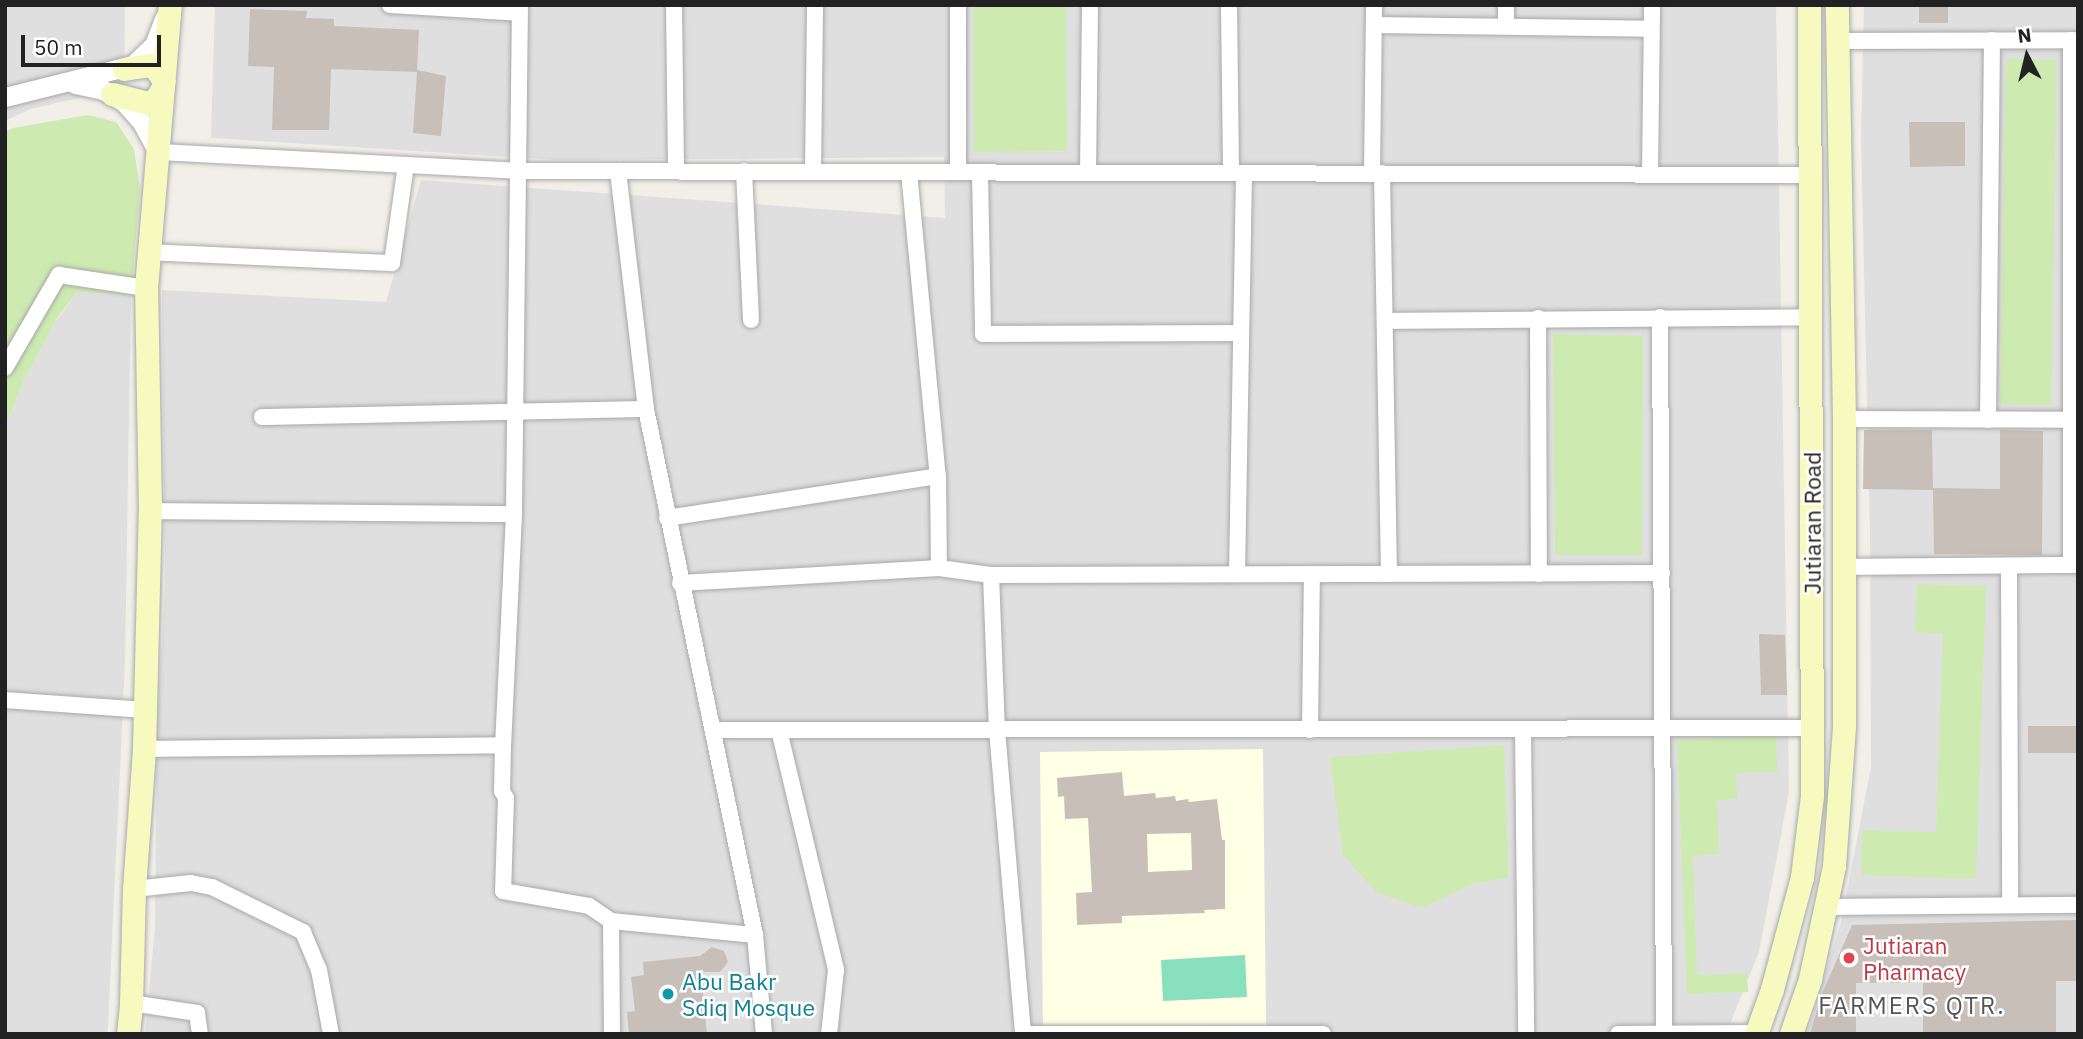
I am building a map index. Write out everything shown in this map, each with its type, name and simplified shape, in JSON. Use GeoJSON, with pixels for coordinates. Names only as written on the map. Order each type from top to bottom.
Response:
{"type":"FeatureCollection","features":[{"type":"Feature","properties":{"kind":"main road"},"geometry":{"type":"LineString","coordinates":[[128,1034],[134,889],[145,749],[150,511],[146,288],[170,5]]}},
{"type":"Feature","properties":{"kind":"main road","name":"Jutiaran Road"},"geometry":{"type":"LineString","coordinates":[[1756,1033],[1772,989],[1802,877],[1812,795],[1809,5]]}},
{"type":"Feature","properties":{"kind":"main road","name":"Jutiaran Road"},"geometry":{"type":"LineString","coordinates":[[1791,1034],[1810,979],[1834,866],[1844,726],[1844,419],[1837,5]]}},
{"type":"Feature","properties":{"kind":"main road"},"geometry":{"type":"LineString","coordinates":[[112,93],[147,103],[158,97],[163,84],[156,69],[149,65],[124,69]]}},
{"type":"Feature","properties":{"kind":"main road"},"geometry":{"type":"LineString","coordinates":[[1812,795],[1840,795]]}},
{"type":"Feature","properties":{"kind":"street"},"geometry":{"type":"LineString","coordinates":[[6,94],[124,69],[149,52],[170,5]]}},
{"type":"Feature","properties":{"kind":"street"},"geometry":{"type":"LineString","coordinates":[[390,5],[519,9],[514,513],[503,745],[502,791],[506,798],[503,891],[589,906],[611,921],[755,935]]}},
{"type":"Feature","properties":{"kind":"street"},"geometry":{"type":"LineString","coordinates":[[674,5],[676,171]]}},
{"type":"Feature","properties":{"kind":"street"},"geometry":{"type":"LineString","coordinates":[[813,172],[815,5]]}},
{"type":"Feature","properties":{"kind":"street"},"geometry":{"type":"LineString","coordinates":[[958,5],[958,172]]}},
{"type":"Feature","properties":{"kind":"street"},"geometry":{"type":"LineString","coordinates":[[1088,172],[1090,5]]}},
{"type":"Feature","properties":{"kind":"street"},"geometry":{"type":"LineString","coordinates":[[1229,5],[1238,173],[1241,333],[1237,574]]}},
{"type":"Feature","properties":{"kind":"street"},"geometry":{"type":"LineString","coordinates":[[1374,5],[1377,173],[1385,321],[1389,574]]}},
{"type":"Feature","properties":{"kind":"street"},"geometry":{"type":"LineString","coordinates":[[1506,5],[1506,26]]}},
{"type":"Feature","properties":{"kind":"street"},"geometry":{"type":"LineString","coordinates":[[1650,174],[1652,5]]}},
{"type":"Feature","properties":{"kind":"street"},"geometry":{"type":"LineString","coordinates":[[1374,25],[1651,29]]}},
{"type":"Feature","properties":{"kind":"street"},"geometry":{"type":"LineString","coordinates":[[1988,420],[1992,40]]}},
{"type":"Feature","properties":{"kind":"street"},"geometry":{"type":"LineString","coordinates":[[1838,41],[2074,40],[2074,565],[1842,567]]}},
{"type":"Feature","properties":{"kind":"street"},"geometry":{"type":"LineString","coordinates":[[64,82],[112,93],[137,116],[158,152],[518,171],[1811,175]]}},
{"type":"Feature","properties":{"kind":"street"},"geometry":{"type":"LineString","coordinates":[[149,252],[392,263],[406,165]]}},
{"type":"Feature","properties":{"kind":"street"},"geometry":{"type":"LineString","coordinates":[[618,171],[646,409],[680,583],[715,730],[755,935],[764,1034]]}},
{"type":"Feature","properties":{"kind":"street"},"geometry":{"type":"LineString","coordinates":[[744,171],[751,320]]}},
{"type":"Feature","properties":{"kind":"street"},"geometry":{"type":"LineString","coordinates":[[909,172],[938,476],[939,568]]}},
{"type":"Feature","properties":{"kind":"street"},"geometry":{"type":"LineString","coordinates":[[979,172],[983,334],[1241,333]]}},
{"type":"Feature","properties":{"kind":"street"},"geometry":{"type":"LineString","coordinates":[[5,368],[59,275],[146,288]]}},
{"type":"Feature","properties":{"kind":"street"},"geometry":{"type":"LineString","coordinates":[[1660,317],[1664,1034]]}},
{"type":"Feature","properties":{"kind":"street"},"geometry":{"type":"LineString","coordinates":[[1385,321],[1812,317]]}},
{"type":"Feature","properties":{"kind":"street"},"geometry":{"type":"LineString","coordinates":[[1538,318],[1539,574]]}},
{"type":"Feature","properties":{"kind":"street"},"geometry":{"type":"LineString","coordinates":[[262,417],[646,409]]}},
{"type":"Feature","properties":{"kind":"street"},"geometry":{"type":"LineString","coordinates":[[1844,419],[2074,420]]}},
{"type":"Feature","properties":{"kind":"street"},"geometry":{"type":"LineString","coordinates":[[667,517],[938,476]]}},
{"type":"Feature","properties":{"kind":"street"},"geometry":{"type":"LineString","coordinates":[[150,511],[514,513]]}},
{"type":"Feature","properties":{"kind":"street"},"geometry":{"type":"LineString","coordinates":[[2009,566],[2010,905]]}},
{"type":"Feature","properties":{"kind":"street"},"geometry":{"type":"LineString","coordinates":[[680,583],[939,568],[991,575],[1662,573]]}},
{"type":"Feature","properties":{"kind":"street"},"geometry":{"type":"LineString","coordinates":[[1310,730],[1312,574]]}},
{"type":"Feature","properties":{"kind":"street"},"geometry":{"type":"LineString","coordinates":[[991,575],[997,730],[1023,1034],[1323,1034]]}},
{"type":"Feature","properties":{"kind":"street"},"geometry":{"type":"LineString","coordinates":[[5,701],[145,710]]}},
{"type":"Feature","properties":{"kind":"street"},"geometry":{"type":"LineString","coordinates":[[715,730],[1812,728]]}},
{"type":"Feature","properties":{"kind":"street"},"geometry":{"type":"LineString","coordinates":[[1523,729],[1526,1034]]}},
{"type":"Feature","properties":{"kind":"street"},"geometry":{"type":"LineString","coordinates":[[779,730],[836,970],[829,1034]]}},
{"type":"Feature","properties":{"kind":"street"},"geometry":{"type":"LineString","coordinates":[[145,749],[503,745]]}},
{"type":"Feature","properties":{"kind":"street"},"geometry":{"type":"LineString","coordinates":[[134,889],[191,883],[212,887],[303,932],[319,970],[331,1034]]}},
{"type":"Feature","properties":{"kind":"street"},"geometry":{"type":"LineString","coordinates":[[1825,907],[2078,905]]}},
{"type":"Feature","properties":{"kind":"street"},"geometry":{"type":"LineString","coordinates":[[611,921],[612,1034]]}},
{"type":"Feature","properties":{"kind":"street"},"geometry":{"type":"LineString","coordinates":[[131,1003],[197,1013],[200,1034]]}},
{"type":"Feature","properties":{"kind":"street"},"geometry":{"type":"LineString","coordinates":[[1618,1034],[1756,1033]]}},
{"type":"Feature","properties":{"kind":"shaded area"},"geometry":{"type":"Polygon","coordinates":[[[5,5],[125,5],[124,88],[30,109],[5,121],[5,5]]]}},
{"type":"Feature","properties":{"kind":"shaded area"},"geometry":{"type":"Polygon","coordinates":[[[215,5],[1776,5],[1789,792],[1759,952],[1730,1024],[1676,1024],[1674,1034],[145,1034],[155,927],[157,726],[165,589],[162,290],[386,302],[421,180],[945,218],[944,157],[558,160],[211,138],[215,5]]]}},
{"type":"Feature","properties":{"kind":"shaded area"},"geometry":{"type":"Polygon","coordinates":[[[1864,5],[2078,5],[2078,1034],[1807,1034],[1841,922],[1871,767],[1870,532],[1861,139],[1864,5]]]}},
{"type":"Feature","properties":{"kind":"shaded area"},"geometry":{"type":"Polygon","coordinates":[[[77,292],[131,295],[125,661],[108,1027],[107,1034],[5,1034],[5,428],[25,378],[54,324],[77,292]]]}},
{"type":"Feature","properties":{"kind":"shaded area"},"geometry":{"type":"Polygon","coordinates":[[[1263,749],[1266,1025],[1043,1026],[1040,752],[1263,749]]]}},
{"type":"Feature","properties":{"kind":"green space"},"geometry":{"type":"Polygon","coordinates":[[[973,5],[1066,5],[1067,151],[974,152],[973,5]]]}},
{"type":"Feature","properties":{"kind":"green space"},"geometry":{"type":"Polygon","coordinates":[[[2006,59],[2057,60],[2051,405],[2000,404],[2006,59]]]}},
{"type":"Feature","properties":{"kind":"green space"},"geometry":{"type":"Polygon","coordinates":[[[88,115],[116,122],[134,149],[140,189],[131,295],[77,292],[58,317],[25,378],[5,428],[5,132],[13,128],[88,115]]]}},
{"type":"Feature","properties":{"kind":"green space"},"geometry":{"type":"Polygon","coordinates":[[[1553,334],[1643,336],[1642,555],[1555,555],[1553,334]]]}},
{"type":"Feature","properties":{"kind":"green space"},"geometry":{"type":"Polygon","coordinates":[[[1917,584],[1986,586],[1976,879],[1861,875],[1862,830],[1936,832],[1943,634],[1915,633],[1917,584]]]}},
{"type":"Feature","properties":{"kind":"green space"},"geometry":{"type":"Polygon","coordinates":[[[1776,736],[1777,772],[1736,773],[1737,799],[1717,800],[1719,854],[1693,856],[1697,975],[1747,973],[1748,992],[1687,994],[1677,740],[1776,736]]]}},
{"type":"Feature","properties":{"kind":"green space"},"geometry":{"type":"Polygon","coordinates":[[[1504,745],[1509,878],[1475,883],[1421,908],[1376,892],[1343,855],[1330,757],[1504,745]]]}},
{"type":"Feature","properties":{"kind":"green space"},"geometry":{"type":"Polygon","coordinates":[[[1245,955],[1247,997],[1163,1001],[1161,960],[1245,955]]]}},
{"type":"Feature","properties":{"kind":"building"},"geometry":{"type":"Polygon","coordinates":[[[1919,5],[1948,5],[1948,23],[1919,23],[1919,5]]]}},
{"type":"Feature","properties":{"kind":"building"},"geometry":{"type":"Polygon","coordinates":[[[250,9],[307,11],[306,18],[334,19],[334,26],[419,30],[417,70],[446,76],[441,136],[413,133],[417,72],[331,69],[329,130],[272,130],[274,67],[248,66],[250,9]]]}},
{"type":"Feature","properties":{"kind":"building"},"geometry":{"type":"Polygon","coordinates":[[[1909,122],[1965,122],[1965,166],[1910,167],[1909,122]]]}},
{"type":"Feature","properties":{"kind":"building"},"geometry":{"type":"Polygon","coordinates":[[[1864,430],[1932,430],[1933,488],[2000,489],[2000,430],[2043,431],[2042,555],[1934,554],[1933,490],[1863,489],[1864,430]]]}},
{"type":"Feature","properties":{"kind":"building"},"geometry":{"type":"Polygon","coordinates":[[[1759,634],[1785,635],[1787,695],[1761,695],[1759,634]]]}},
{"type":"Feature","properties":{"kind":"building"},"geometry":{"type":"Polygon","coordinates":[[[2028,726],[2078,726],[2078,753],[2028,753],[2028,726]]]}},
{"type":"Feature","properties":{"kind":"building"},"geometry":{"type":"Polygon","coordinates":[[[1122,772],[1124,796],[1155,793],[1156,798],[1175,796],[1176,801],[1217,799],[1222,840],[1225,840],[1225,909],[1204,910],[1205,913],[1122,916],[1122,923],[1077,925],[1076,893],[1092,892],[1088,818],[1065,819],[1064,796],[1058,797],[1057,778],[1122,772]],[[1191,833],[1147,834],[1148,872],[1192,870],[1191,833]]]}},
{"type":"Feature","properties":{"kind":"building"},"geometry":{"type":"Polygon","coordinates":[[[2078,920],[2078,981],[2056,981],[2056,1034],[1923,1034],[1923,983],[1856,983],[1856,1034],[1810,1034],[1821,996],[1852,925],[2078,920]]]}},
{"type":"Feature","properties":{"kind":"building","name":"Abu Bakr Sdiq Mosque"},"geometry":{"type":"Polygon","coordinates":[[[712,947],[724,951],[728,962],[720,972],[701,972],[707,1034],[629,1034],[627,1012],[635,1011],[631,977],[644,975],[643,962],[700,956],[712,947]]]}},
{"type":"Feature","properties":{"kind":"place","name":"Jutiaran Pharmacy"},"geometry":{"type":"Point","coordinates":[1849,958]}},
{"type":"Feature","properties":{"kind":"place","name":"Abu Bakr Sdiq Mosque"},"geometry":{"type":"Point","coordinates":[668,994]}},
{"type":"Feature","properties":{"kind":"district","name":"FARMERS QTR."},"geometry":{"type":"Point","coordinates":[1912,1006]}}]}
